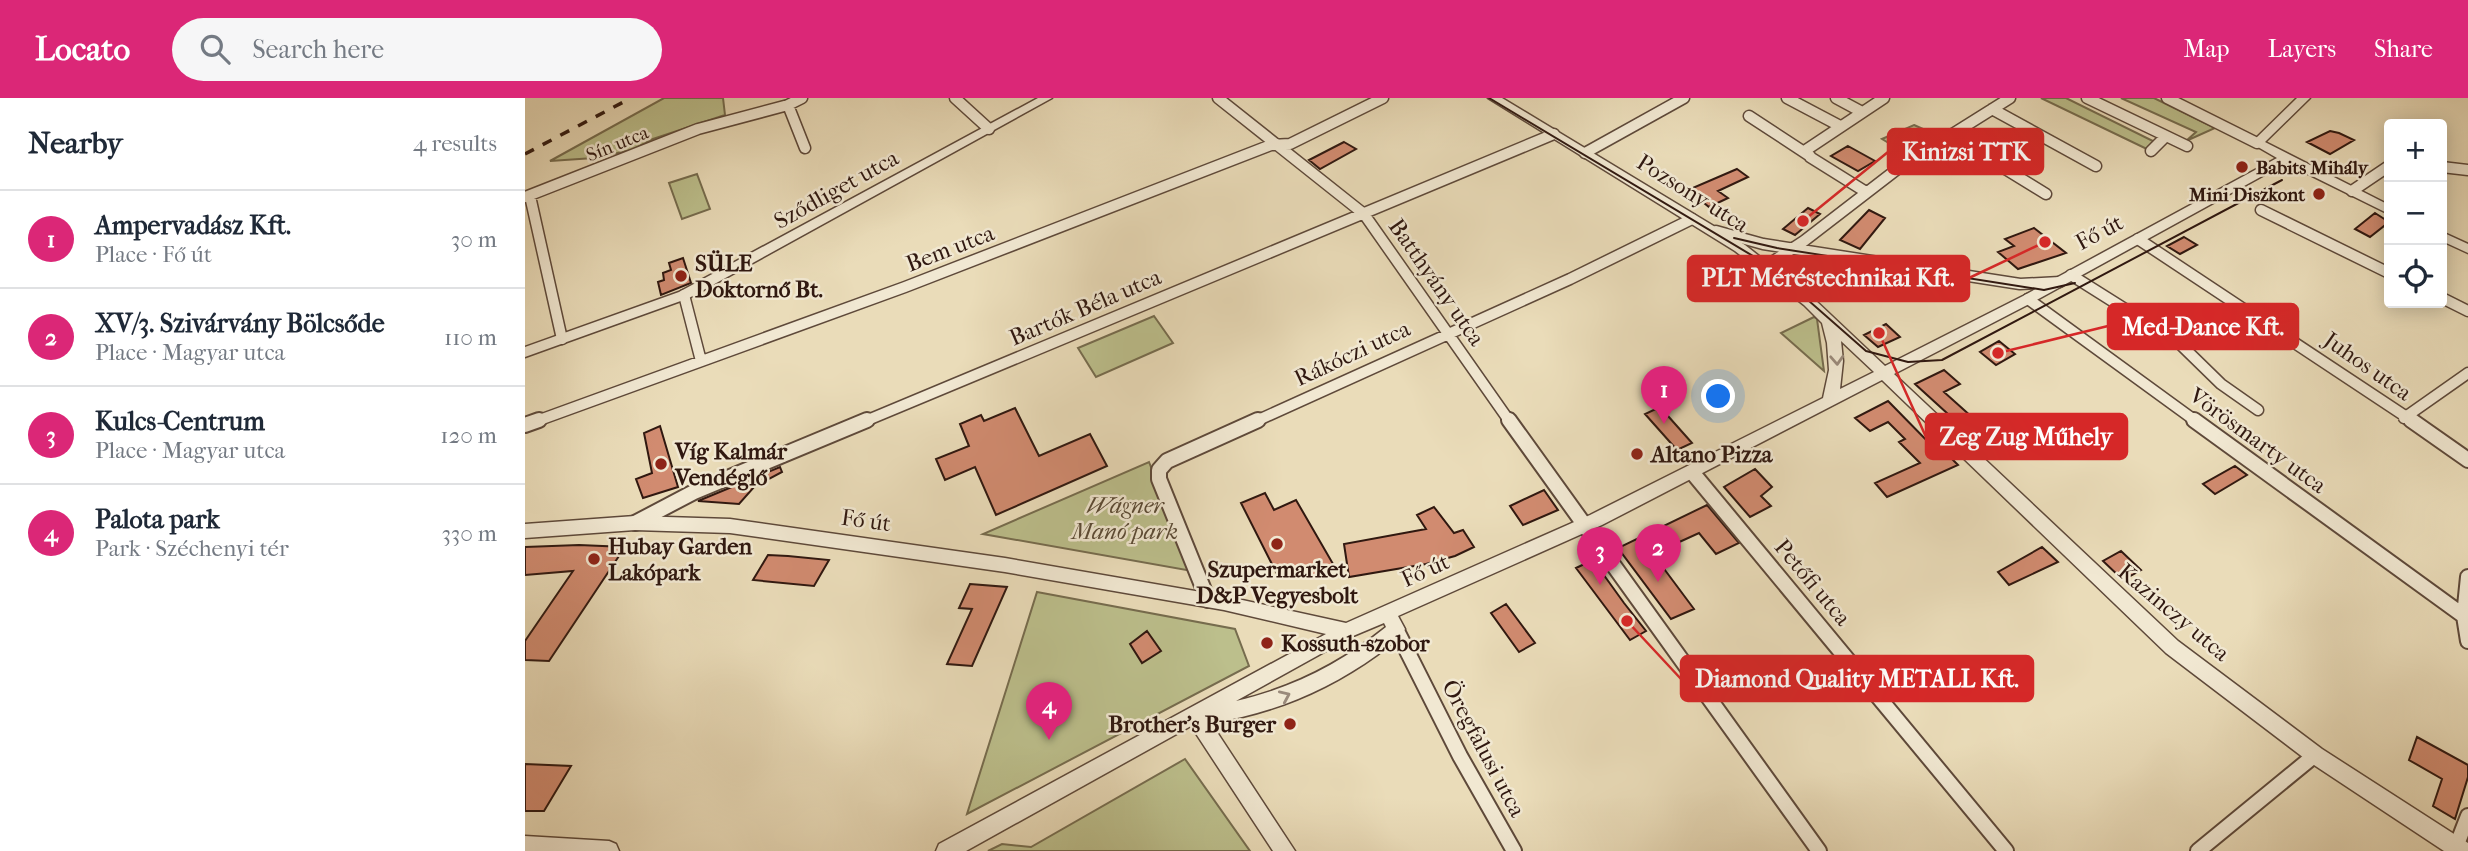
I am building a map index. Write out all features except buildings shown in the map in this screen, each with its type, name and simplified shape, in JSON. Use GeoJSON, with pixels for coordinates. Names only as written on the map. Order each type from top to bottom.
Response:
{"type":"FeatureCollection","features":[{"type":"Feature","properties":{"kind":"street","name":"Sín utca"},"geometry":{"type":"LineString","coordinates":[[528,197],[698,129],[788,105],[802,98]]}},
{"type":"Feature","properties":{"kind":"street"},"geometry":{"type":"LineString","coordinates":[[955,98],[989,129]]}},
{"type":"Feature","properties":{"kind":"street","name":"Sződliget utca"},"geometry":{"type":"LineString","coordinates":[[525,352],[684,295],[1046,98]]}},
{"type":"Feature","properties":{"kind":"street","name":"Batthyány utca"},"geometry":{"type":"LineString","coordinates":[[1218,98],[1280,144],[1364,214],[1446,333],[1819,851]]}},
{"type":"Feature","properties":{"kind":"street","name":"Bem utca"},"geometry":{"type":"LineString","coordinates":[[525,425],[905,286],[1271,145],[1290,144],[1383,98]]}},
{"type":"Feature","properties":{"kind":"street","name":"Pozsony utca"},"geometry":{"type":"LineString","coordinates":[[1494,98],[1709,229],[1766,267],[1828,321],[1883,375]]}},
{"type":"Feature","properties":{"kind":"street"},"geometry":{"type":"LineString","coordinates":[[1585,153],[1684,98]]}},
{"type":"Feature","properties":{"kind":"street"},"geometry":{"type":"LineString","coordinates":[[1787,98],[1840,126]]}},
{"type":"Feature","properties":{"kind":"street"},"geometry":{"type":"LineString","coordinates":[[1836,98],[1862,112]]}},
{"type":"Feature","properties":{"kind":"street"},"geometry":{"type":"LineString","coordinates":[[1810,157],[1806,150],[1809,146],[1884,98]]}},
{"type":"Feature","properties":{"kind":"street"},"geometry":{"type":"LineString","coordinates":[[1766,267],[1797,248],[1866,192],[2010,98]]}},
{"type":"Feature","properties":{"kind":"street"},"geometry":{"type":"LineString","coordinates":[[2087,98],[2187,146]]}},
{"type":"Feature","properties":{"kind":"street"},"geometry":{"type":"LineString","coordinates":[[2168,98],[2384,207]]}},
{"type":"Feature","properties":{"kind":"street"},"geometry":{"type":"LineString","coordinates":[[2257,143],[2304,98]]}},
{"type":"Feature","properties":{"kind":"street"},"geometry":{"type":"LineString","coordinates":[[788,105],[805,148]]}},
{"type":"Feature","properties":{"kind":"street"},"geometry":{"type":"LineString","coordinates":[[1991,109],[2096,166]]}},
{"type":"Feature","properties":{"kind":"street"},"geometry":{"type":"LineString","coordinates":[[1749,116],[1866,192]]}},
{"type":"Feature","properties":{"kind":"street","name":"Bartók Béla utca"},"geometry":{"type":"LineString","coordinates":[[635,523],[694,492],[1554,134]]}},
{"type":"Feature","properties":{"kind":"street"},"geometry":{"type":"LineString","coordinates":[[1950,135],[2046,194]]}},
{"type":"Feature","properties":{"kind":"street"},"geometry":{"type":"LineString","coordinates":[[2151,151],[2166,136]]}},
{"type":"Feature","properties":{"kind":"street","name":"Fő út"},"geometry":{"type":"LineString","coordinates":[[525,531],[635,523],[730,526],[1005,565],[1208,600],[1347,631],[1392,622],[1883,375],[2286,158]]}},
{"type":"Feature","properties":{"kind":"street"},"geometry":{"type":"LineString","coordinates":[[2447,168],[2468,170]]}},
{"type":"Feature","properties":{"kind":"street"},"geometry":{"type":"LineString","coordinates":[[2352,191],[2384,169]]}},
{"type":"Feature","properties":{"kind":"street","name":"Fő út"},"geometry":{"type":"LineString","coordinates":[[2262,173],[2316,174]]}},
{"type":"Feature","properties":{"kind":"street"},"geometry":{"type":"LineString","coordinates":[[528,197],[562,339]]}},
{"type":"Feature","properties":{"kind":"street"},"geometry":{"type":"LineString","coordinates":[[2261,210],[2384,271]]}},
{"type":"Feature","properties":{"kind":"street","name":"Rákóczi utca"},"geometry":{"type":"LineString","coordinates":[[1208,600],[1159,479],[1159,470],[1167,461],[1570,279],[1692,219]]}},
{"type":"Feature","properties":{"kind":"street"},"geometry":{"type":"LineString","coordinates":[[1709,229],[1763,244],[2020,284],[2066,278],[2179,343],[2221,384],[2258,410]]}},
{"type":"Feature","properties":{"kind":"street"},"geometry":{"type":"LineString","coordinates":[[2447,238],[2468,249]]}},
{"type":"Feature","properties":{"kind":"street","name":"Juhos utca"},"geometry":{"type":"LineString","coordinates":[[2138,239],[2343,372],[2404,418],[2468,460]]}},
{"type":"Feature","properties":{"kind":"street"},"geometry":{"type":"LineString","coordinates":[[684,295],[701,360]]}},
{"type":"Feature","properties":{"kind":"street","name":"Vörösmarty utca"},"geometry":{"type":"LineString","coordinates":[[2028,299],[2464,616]]}},
{"type":"Feature","properties":{"kind":"street"},"geometry":{"type":"LineString","coordinates":[[2447,300],[2468,311]]}},
{"type":"Feature","properties":{"kind":"street"},"geometry":{"type":"LineString","coordinates":[[1828,321],[1837,359],[1837,376],[1831,399]]}},
{"type":"Feature","properties":{"kind":"street"},"geometry":{"type":"LineString","coordinates":[[2404,418],[2468,373]]}},
{"type":"Feature","properties":{"kind":"street","name":"Kazinczy utca"},"geometry":{"type":"LineString","coordinates":[[1883,375],[2172,648],[2315,755],[2459,849]]}},
{"type":"Feature","properties":{"kind":"street","name":"Petőfi utca"},"geometry":{"type":"LineString","coordinates":[[1692,472],[2006,851]]}},
{"type":"Feature","properties":{"kind":"street"},"geometry":{"type":"LineString","coordinates":[[2468,577],[2464,616],[2468,641]]}},
{"type":"Feature","properties":{"kind":"street"},"geometry":{"type":"LineString","coordinates":[[1195,716],[1245,710],[1281,699],[1341,669],[1374,648],[1392,622]]}},
{"type":"Feature","properties":{"kind":"street","name":"Öregfalusi utca"},"geometry":{"type":"LineString","coordinates":[[1392,622],[1460,756],[1514,851]]}},
{"type":"Feature","properties":{"kind":"street"},"geometry":{"type":"LineString","coordinates":[[946,851],[1347,631]]}},
{"type":"Feature","properties":{"kind":"street"},"geometry":{"type":"LineString","coordinates":[[1195,716],[1285,851]]}},
{"type":"Feature","properties":{"kind":"street"},"geometry":{"type":"LineString","coordinates":[[2198,851],[2315,755]]}},
{"type":"Feature","properties":{"kind":"street"},"geometry":{"type":"LineString","coordinates":[[2459,849],[2468,816]]}},
{"type":"Feature","properties":{"kind":"street"},"geometry":{"type":"LineString","coordinates":[[525,846],[609,851]]}},
{"type":"Feature","properties":{"kind":"green space"},"geometry":{"type":"Polygon","coordinates":[[[664,98],[723,98],[725,115],[653,139],[632,150],[594,158],[550,161],[664,98]]]}},
{"type":"Feature","properties":{"kind":"green space"},"geometry":{"type":"Polygon","coordinates":[[[2041,98],[2066,98],[2159,144],[2151,151],[2041,98]]]}},
{"type":"Feature","properties":{"kind":"green space"},"geometry":{"type":"Polygon","coordinates":[[[2121,98],[2154,98],[2215,128],[2186,141],[2196,132],[2121,98]]]}},
{"type":"Feature","properties":{"kind":"green space"},"geometry":{"type":"Polygon","coordinates":[[[1914,125],[1932,133],[1902,151],[1882,139],[1914,125]]]}},
{"type":"Feature","properties":{"kind":"green space"},"geometry":{"type":"Polygon","coordinates":[[[697,174],[710,209],[682,219],[669,183],[697,174]]]}},
{"type":"Feature","properties":{"kind":"green space"},"geometry":{"type":"Polygon","coordinates":[[[1154,316],[1173,343],[1096,377],[1078,348],[1154,316]]]}},
{"type":"Feature","properties":{"kind":"green space"},"geometry":{"type":"Polygon","coordinates":[[[1814,317],[1817,319],[1824,371],[1781,333],[1814,317]]]}},
{"type":"Feature","properties":{"kind":"green space","name":"Wágner Manó park"},"geometry":{"type":"Polygon","coordinates":[[[1149,462],[1192,571],[983,534],[1149,462]]]}},
{"type":"Feature","properties":{"kind":"green space"},"geometry":{"type":"Polygon","coordinates":[[[1037,592],[1235,629],[1249,666],[967,814],[1037,592]]]}},
{"type":"Feature","properties":{"kind":"green space"},"geometry":{"type":"Polygon","coordinates":[[[1185,759],[1250,851],[988,851],[1002,844],[1031,847],[1185,759]]]}},
{"type":"Feature","properties":{"kind":"tram line"},"geometry":{"type":"LineString","coordinates":[[1489,98],[1768,265],[1866,351],[1908,362],[1942,360],[2282,180]]}},
{"type":"Feature","properties":{"kind":"tram line"},"geometry":{"type":"LineString","coordinates":[[1734,238],[1777,248],[2044,290],[2075,283]]}},
{"type":"Feature","properties":{"kind":"railway"},"geometry":{"type":"LineString","coordinates":[[525,154],[631,98]]}},
{"type":"Feature","properties":{"kind":"place","name":"Babits Mihály"},"geometry":{"type":"Point","coordinates":[2242,167]}},
{"type":"Feature","properties":{"kind":"place","name":"Mini Diszkont"},"geometry":{"type":"Point","coordinates":[2319,194]}},
{"type":"Feature","properties":{"kind":"place","name":"Kinizsi TTK"},"geometry":{"type":"Point","coordinates":[1803,221]}},
{"type":"Feature","properties":{"kind":"place","name":"PLT Méréstechnikai Kft."},"geometry":{"type":"Point","coordinates":[2045,242]}},
{"type":"Feature","properties":{"kind":"place","name":"SÜLE Doktornő Bt."},"geometry":{"type":"Point","coordinates":[681,276]}},
{"type":"Feature","properties":{"kind":"place","name":"Zeg Zug Műhely"},"geometry":{"type":"Point","coordinates":[1879,333]}},
{"type":"Feature","properties":{"kind":"place","name":"Med-Dance Kft."},"geometry":{"type":"Point","coordinates":[1998,353]}},
{"type":"Feature","properties":{"kind":"place","name":"Ampervadász Kft."},"geometry":{"type":"Point","coordinates":[1664,424]}},
{"type":"Feature","properties":{"kind":"place","name":"Altano Pizza"},"geometry":{"type":"Point","coordinates":[1637,454]}},
{"type":"Feature","properties":{"kind":"place","name":"Víg Kalmár Vendéglő"},"geometry":{"type":"Point","coordinates":[661,464]}},
{"type":"Feature","properties":{"kind":"place","name":"Szupermarket D&P Vegyesbolt"},"geometry":{"type":"Point","coordinates":[1277,544]}},
{"type":"Feature","properties":{"kind":"place","name":"Hubay Garden Lakópark"},"geometry":{"type":"Point","coordinates":[594,559]}},
{"type":"Feature","properties":{"kind":"place","name":"XV/3. Szivárvány Bölcsőde"},"geometry":{"type":"Point","coordinates":[1658,582]}},
{"type":"Feature","properties":{"kind":"place","name":"Kulcs-Centrum"},"geometry":{"type":"Point","coordinates":[1600,585]}},
{"type":"Feature","properties":{"kind":"place","name":"Diamond Quality METALL Kft."},"geometry":{"type":"Point","coordinates":[1627,621]}},
{"type":"Feature","properties":{"kind":"place","name":"Kossuth-szobor"},"geometry":{"type":"Point","coordinates":[1267,643]}},
{"type":"Feature","properties":{"kind":"place","name":"Brother's Burger"},"geometry":{"type":"Point","coordinates":[1290,724]}},
{"type":"Feature","properties":{"kind":"place","name":"Palota park"},"geometry":{"type":"Point","coordinates":[1049,740]}}]}
